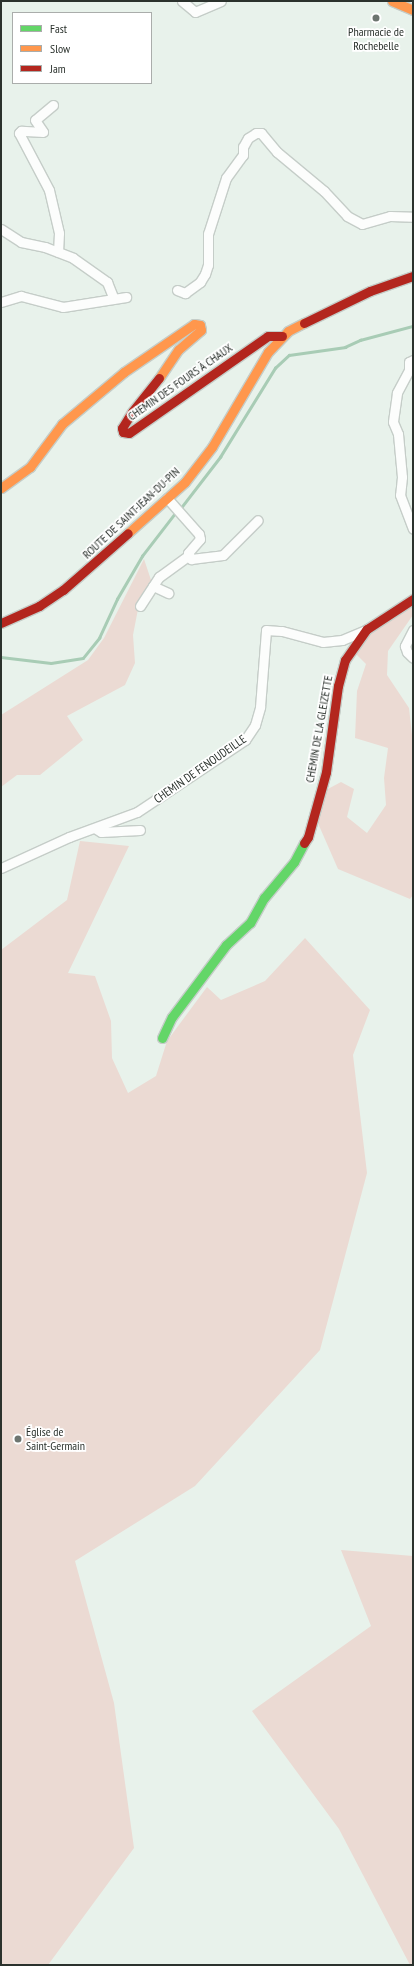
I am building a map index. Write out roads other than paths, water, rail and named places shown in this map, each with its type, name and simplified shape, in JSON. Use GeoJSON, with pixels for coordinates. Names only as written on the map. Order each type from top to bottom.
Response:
{"type":"FeatureCollection","features":[{"type":"Feature","properties":{"kind":"street"},"geometry":{"type":"LineString","coordinates":[[182,1],[194,12],[221,1]]}},
{"type":"Feature","properties":{"kind":"street"},"geometry":{"type":"LineString","coordinates":[[392,1],[413,10]]}},
{"type":"Feature","properties":{"kind":"street"},"geometry":{"type":"LineString","coordinates":[[53,105],[35,120],[43,132],[21,131],[19,134],[49,190],[59,233],[58,252]]}},
{"type":"Feature","properties":{"kind":"street"},"geometry":{"type":"LineString","coordinates":[[177,290],[185,293],[200,282],[205,274],[208,265],[208,234],[226,178],[243,155],[243,146],[248,138],[256,133],[261,133],[276,152],[324,191],[347,216],[362,224],[390,216],[413,217]]}},
{"type":"Feature","properties":{"kind":"street"},"geometry":{"type":"LineString","coordinates":[[1,229],[20,242],[58,252],[73,258],[107,282],[114,299]]}},
{"type":"Feature","properties":{"kind":"street","name":"ROUTE DE SAINT-JEAN-DU-PIN"},"geometry":{"type":"LineString","coordinates":[[1,623],[39,606],[64,590],[166,498],[197,467],[248,389],[268,352],[282,336],[288,331],[341,307],[370,291],[413,276]]}},
{"type":"Feature","properties":{"kind":"street"},"geometry":{"type":"LineString","coordinates":[[1,302],[21,296],[63,307],[93,300],[126,297]]}},
{"type":"Feature","properties":{"kind":"street","name":"ROUTE DE SAINT-JEAN-DU-PIN"},"geometry":{"type":"LineString","coordinates":[[248,389],[285,344],[341,307]]}},
{"type":"Feature","properties":{"kind":"street","name":"CHEMIN DES FOURS À CHAUX"},"geometry":{"type":"LineString","coordinates":[[1,488],[30,467],[62,424],[124,372],[194,324],[200,325],[201,330],[178,350],[153,387],[132,412],[122,428],[123,432],[129,433],[250,347],[268,336],[278,334],[282,336]]}},
{"type":"Feature","properties":{"kind":"street"},"geometry":{"type":"LineString","coordinates":[[413,360],[409,362],[409,370],[397,393],[393,422],[398,434],[402,477],[400,495],[413,529]]}},
{"type":"Feature","properties":{"kind":"street"},"geometry":{"type":"LineString","coordinates":[[140,606],[164,572],[187,557],[200,539],[181,514],[166,498]]}},
{"type":"Feature","properties":{"kind":"street"},"geometry":{"type":"LineString","coordinates":[[187,557],[191,560],[223,555],[258,520]]}},
{"type":"Feature","properties":{"kind":"street"},"geometry":{"type":"LineString","coordinates":[[153,586],[168,593]]}},
{"type":"Feature","properties":{"kind":"street","name":"CHEMIN DE LA GLEIZETTE"},"geometry":{"type":"LineString","coordinates":[[162,1038],[172,1017],[199,984],[210,965],[226,944],[250,923],[264,898],[294,862],[300,848],[308,837],[326,772],[331,722],[344,660],[367,629],[413,599]]}},
{"type":"Feature","properties":{"kind":"street","name":"CHEMIN DE FENOUDEILLE"},"geometry":{"type":"LineString","coordinates":[[1,868],[69,837],[96,829],[137,812],[245,740],[255,724],[260,707],[266,630],[277,630],[323,642],[342,640],[367,629]]}},
{"type":"Feature","properties":{"kind":"street"},"geometry":{"type":"LineString","coordinates":[[413,630],[405,646],[406,652],[413,658]]}},
{"type":"Feature","properties":{"kind":"street"},"geometry":{"type":"LineString","coordinates":[[96,829],[101,832],[140,830]]}},
{"type":"Feature","properties":{"kind":"waterway"},"geometry":{"type":"LineString","coordinates":[[180,509],[220,457],[275,368],[289,355],[345,347],[360,340],[413,326]]}},
{"type":"Feature","properties":{"kind":"waterway"},"geometry":{"type":"LineString","coordinates":[[1,657],[51,663],[83,658],[99,638],[117,599],[142,556],[176,512]]}},
{"type":"Feature","properties":{"kind":"place","name":"Pharmacie de Rochebelle"},"geometry":{"type":"Point","coordinates":[376,18]}},
{"type":"Feature","properties":{"kind":"place","name":"Église de Saint-Germain"},"geometry":{"type":"Point","coordinates":[18,1439]}}]}
